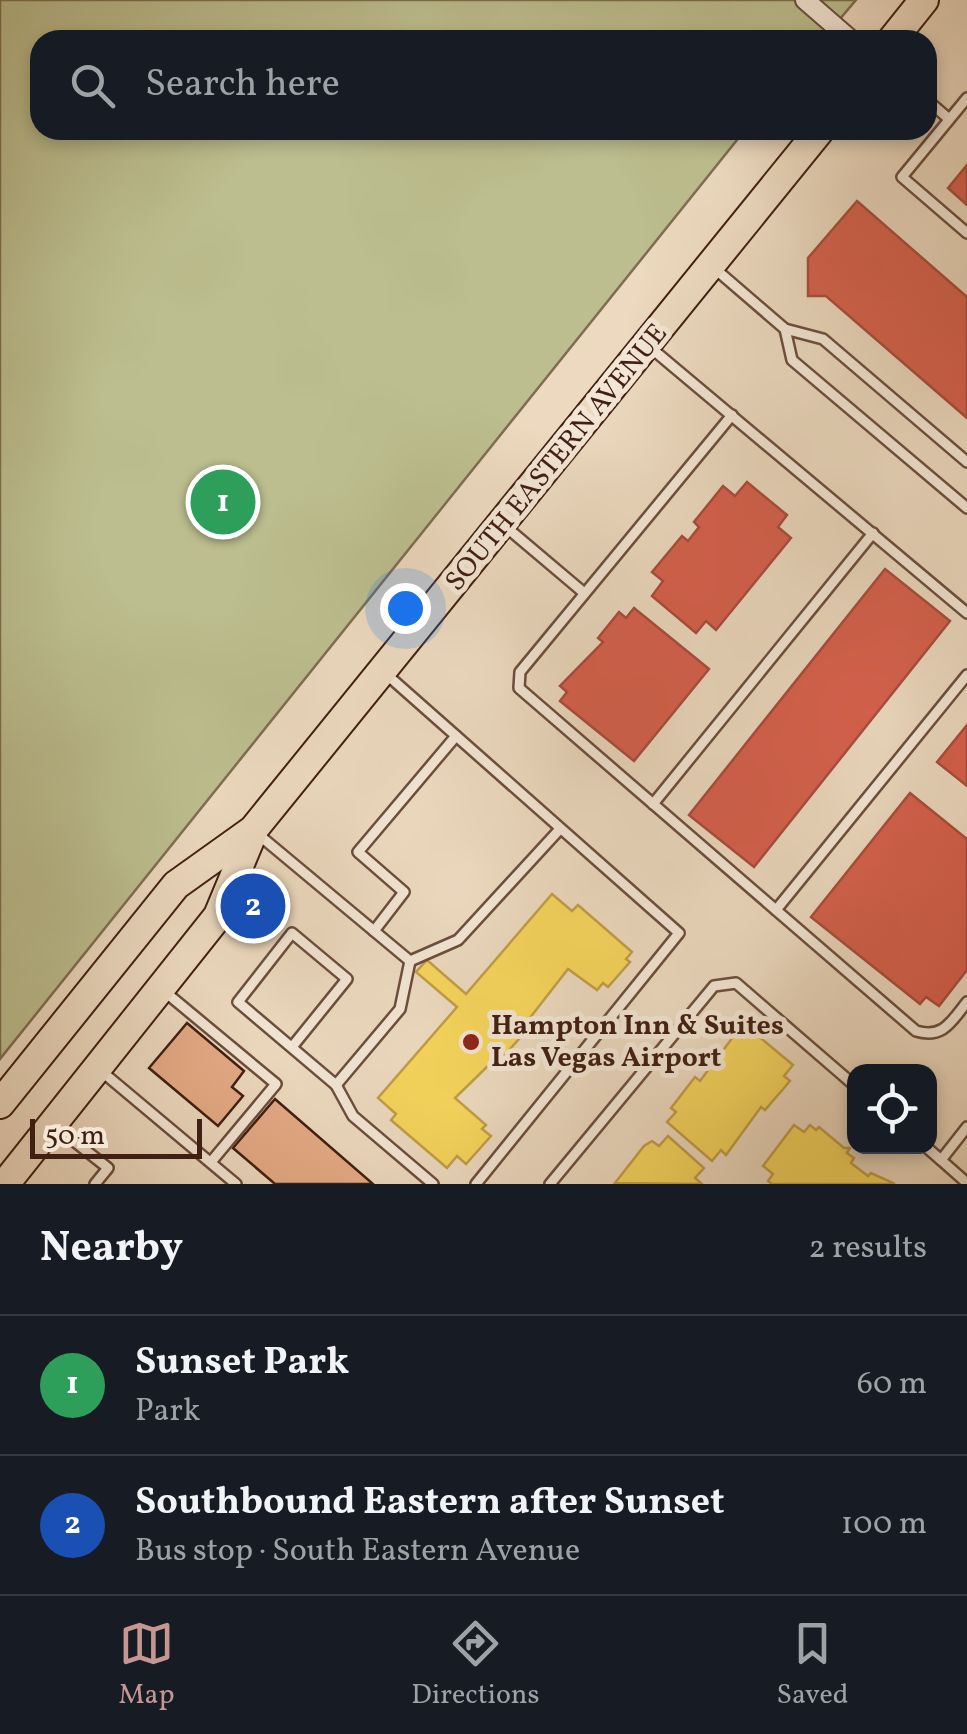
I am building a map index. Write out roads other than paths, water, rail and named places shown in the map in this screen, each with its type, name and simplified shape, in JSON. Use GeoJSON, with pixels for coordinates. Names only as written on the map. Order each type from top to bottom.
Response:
{"type":"FeatureCollection","features":[{"type":"Feature","properties":{"kind":"main road"},"geometry":{"type":"LineString","coordinates":[[900,30],[924,0]]}},
{"type":"Feature","properties":{"kind":"main road","name":"SOUTH EASTERN AVENUE"},"geometry":{"type":"LineString","coordinates":[[0,1104],[176,885],[253,830],[812,140]]}},
{"type":"Feature","properties":{"kind":"main road","name":"SOUTH EASTERN AVENUE"},"geometry":{"type":"LineString","coordinates":[[4,1184],[218,916],[253,830]]}},
{"type":"Feature","properties":{"kind":"street"},"geometry":{"type":"LineString","coordinates":[[805,0],[840,30]]}},
{"type":"Feature","properties":{"kind":"lane"},"geometry":{"type":"LineString","coordinates":[[937,135],[967,98]]}},
{"type":"Feature","properties":{"kind":"lane"},"geometry":{"type":"LineString","coordinates":[[937,108],[950,119]]}},
{"type":"Feature","properties":{"kind":"lane"},"geometry":{"type":"LineString","coordinates":[[933,140],[902,177],[967,233]]}},
{"type":"Feature","properties":{"kind":"lane"},"geometry":{"type":"LineString","coordinates":[[711,266],[785,329],[824,339],[967,462]]}},
{"type":"Feature","properties":{"kind":"lane"},"geometry":{"type":"LineString","coordinates":[[785,329],[792,360],[967,508]]}},
{"type":"Feature","properties":{"kind":"lane"},"geometry":{"type":"LineString","coordinates":[[648,345],[967,612]]}},
{"type":"Feature","properties":{"kind":"lane"},"geometry":{"type":"LineString","coordinates":[[732,415],[520,672],[519,688],[916,1031],[930,1035],[944,1031],[967,1002]]}},
{"type":"Feature","properties":{"kind":"lane"},"geometry":{"type":"LineString","coordinates":[[503,525],[583,592]]}},
{"type":"Feature","properties":{"kind":"lane"},"geometry":{"type":"LineString","coordinates":[[653,804],[873,534]]}},
{"type":"Feature","properties":{"kind":"lane"},"geometry":{"type":"LineString","coordinates":[[384,673],[680,933],[476,1184]]}},
{"type":"Feature","properties":{"kind":"lane"},"geometry":{"type":"LineString","coordinates":[[776,910],[967,675]]}},
{"type":"Feature","properties":{"kind":"lane"},"geometry":{"type":"LineString","coordinates":[[374,931],[404,892],[358,852],[456,736]]}},
{"type":"Feature","properties":{"kind":"lane"},"geometry":{"type":"LineString","coordinates":[[410,961],[458,940],[560,829]]}},
{"type":"Feature","properties":{"kind":"lane"},"geometry":{"type":"LineString","coordinates":[[253,830],[410,961]]}},
{"type":"Feature","properties":{"kind":"lane"},"geometry":{"type":"LineString","coordinates":[[292,1047],[347,980],[292,933],[238,1002],[336,1085],[353,1116],[432,1184]]}},
{"type":"Feature","properties":{"kind":"lane"},"geometry":{"type":"LineString","coordinates":[[336,1085],[400,1009],[410,961]]}},
{"type":"Feature","properties":{"kind":"lane"},"geometry":{"type":"LineString","coordinates":[[550,1184],[714,986],[736,983],[847,1078]]}},
{"type":"Feature","properties":{"kind":"lane"},"geometry":{"type":"LineString","coordinates":[[161,989],[276,1084],[211,1162]]}},
{"type":"Feature","properties":{"kind":"lane"},"geometry":{"type":"LineString","coordinates":[[98,1069],[236,1184]]}},
{"type":"Feature","properties":{"kind":"lane"},"geometry":{"type":"LineString","coordinates":[[53,1125],[108,1168],[95,1184]]}},
{"type":"Feature","properties":{"kind":"lane"},"geometry":{"type":"LineString","coordinates":[[941,1160],[967,1127]]}},
{"type":"Feature","properties":{"kind":"lane"},"geometry":{"type":"LineString","coordinates":[[935,1154],[967,1183]]}},
{"type":"Feature","properties":{"kind":"place","name":"Sunset Park"},"geometry":{"type":"Point","coordinates":[223,502]}},
{"type":"Feature","properties":{"kind":"place","name":"Southbound Eastern after Sunset"},"geometry":{"type":"Point","coordinates":[253,906]}},
{"type":"Feature","properties":{"kind":"place","name":"Hampton Inn & Suites Las Vegas Airport"},"geometry":{"type":"Point","coordinates":[471,1042]}}]}
